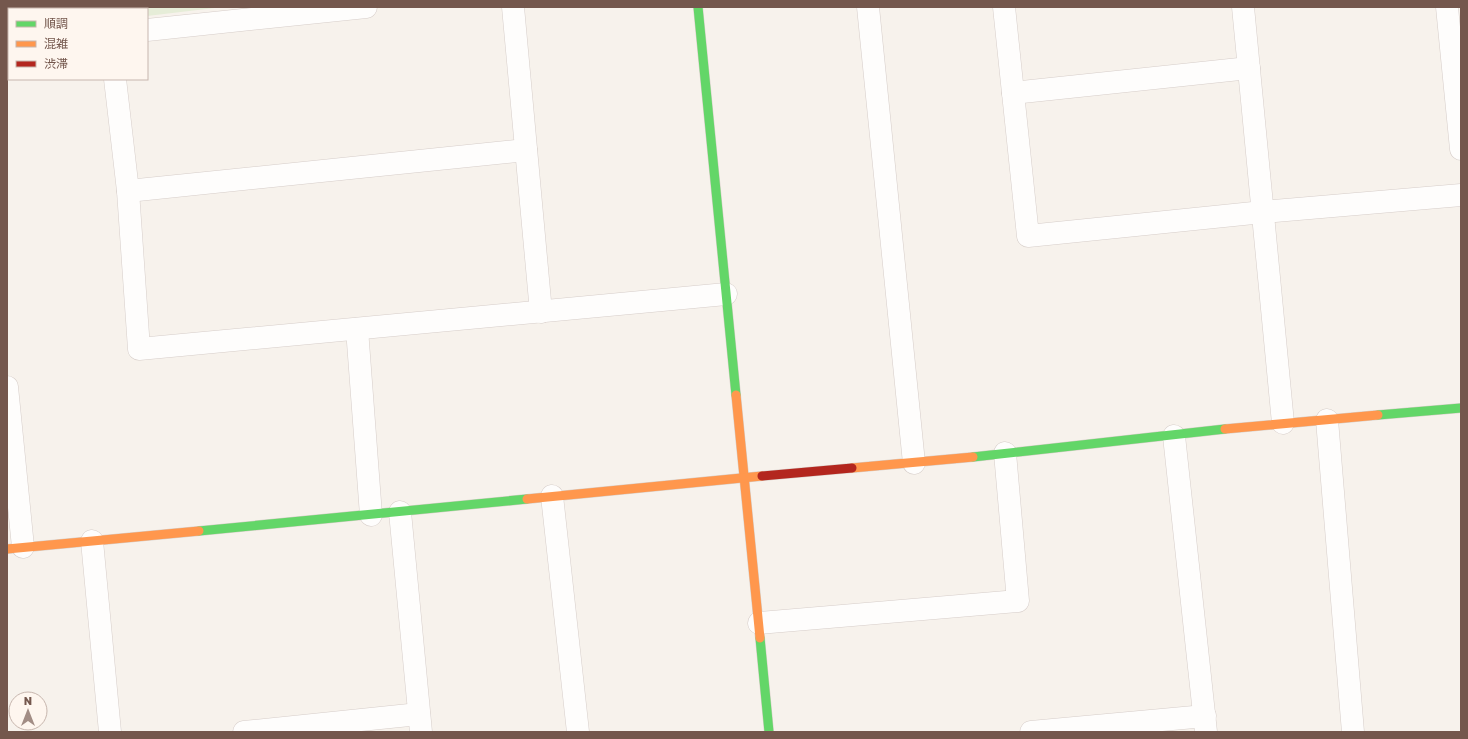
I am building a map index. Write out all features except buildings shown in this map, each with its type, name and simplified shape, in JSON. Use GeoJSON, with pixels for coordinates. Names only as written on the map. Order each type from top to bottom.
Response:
{"type":"FeatureCollection","features":[{"type":"Feature","properties":{"kind":"street"},"geometry":{"type":"LineString","coordinates":[[148,30],[246,13],[366,7]]}},
{"type":"Feature","properties":{"kind":"street"},"geometry":{"type":"LineString","coordinates":[[513,7],[541,312]]}},
{"type":"Feature","properties":{"kind":"street"},"geometry":{"type":"LineString","coordinates":[[698,7],[769,732]]}},
{"type":"Feature","properties":{"kind":"street"},"geometry":{"type":"LineString","coordinates":[[868,7],[914,462]]}},
{"type":"Feature","properties":{"kind":"street"},"geometry":{"type":"LineString","coordinates":[[1004,7],[1028,236],[1263,212],[1461,195]]}},
{"type":"Feature","properties":{"kind":"street"},"geometry":{"type":"LineString","coordinates":[[1243,7],[1283,424]]}},
{"type":"Feature","properties":{"kind":"street"},"geometry":{"type":"LineString","coordinates":[[1447,7],[1461,149]]}},
{"type":"Feature","properties":{"kind":"street"},"geometry":{"type":"LineString","coordinates":[[1013,93],[1249,68]]}},
{"type":"Feature","properties":{"kind":"street"},"geometry":{"type":"LineString","coordinates":[[115,80],[128,191],[139,349],[726,294]]}},
{"type":"Feature","properties":{"kind":"street"},"geometry":{"type":"LineString","coordinates":[[128,191],[526,150]]}},
{"type":"Feature","properties":{"kind":"street"},"geometry":{"type":"LineString","coordinates":[[356,329],[371,515]]}},
{"type":"Feature","properties":{"kind":"street"},"geometry":{"type":"LineString","coordinates":[[7,387],[15,548],[371,515],[552,496],[1005,453],[1283,424],[1461,408]]}},
{"type":"Feature","properties":{"kind":"street"},"geometry":{"type":"LineString","coordinates":[[1327,420],[1353,732]]}},
{"type":"Feature","properties":{"kind":"street"},"geometry":{"type":"LineString","coordinates":[[1031,732],[1206,724],[1174,436]]}},
{"type":"Feature","properties":{"kind":"street"},"geometry":{"type":"LineString","coordinates":[[759,623],[1018,601],[1005,453]]}},
{"type":"Feature","properties":{"kind":"street"},"geometry":{"type":"LineString","coordinates":[[552,496],[578,732]]}},
{"type":"Feature","properties":{"kind":"street"},"geometry":{"type":"LineString","coordinates":[[244,732],[420,723],[400,512]]}},
{"type":"Feature","properties":{"kind":"street"},"geometry":{"type":"LineString","coordinates":[[92,540],[110,732]]}},
{"type":"Feature","properties":{"kind":"green space"},"geometry":{"type":"Polygon","coordinates":[[[223,7],[148,16],[148,8],[122,8],[223,7]]]}},
{"type":"Feature","properties":{"kind":"traffic: fast"},"geometry":{"type":"LineString","coordinates":[[698,7],[736,395]]}},
{"type":"Feature","properties":{"kind":"traffic: fast"},"geometry":{"type":"LineString","coordinates":[[1378,415],[1461,408]]}},
{"type":"Feature","properties":{"kind":"traffic: fast"},"geometry":{"type":"LineString","coordinates":[[973,457],[1225,429]]}},
{"type":"Feature","properties":{"kind":"traffic: fast"},"geometry":{"type":"LineString","coordinates":[[199,531],[527,499]]}},
{"type":"Feature","properties":{"kind":"traffic: fast"},"geometry":{"type":"LineString","coordinates":[[760,638],[769,732]]}},
{"type":"Feature","properties":{"kind":"traffic: slow"},"geometry":{"type":"LineString","coordinates":[[736,395],[760,638]]}},
{"type":"Feature","properties":{"kind":"traffic: slow"},"geometry":{"type":"LineString","coordinates":[[1225,429],[1378,415]]}},
{"type":"Feature","properties":{"kind":"traffic: slow"},"geometry":{"type":"LineString","coordinates":[[852,468],[973,457]]}},
{"type":"Feature","properties":{"kind":"traffic: slow"},"geometry":{"type":"LineString","coordinates":[[527,499],[762,476]]}},
{"type":"Feature","properties":{"kind":"traffic: slow"},"geometry":{"type":"LineString","coordinates":[[7,549],[199,531]]}},
{"type":"Feature","properties":{"kind":"traffic: jam"},"geometry":{"type":"LineString","coordinates":[[762,476],[852,468]]}}]}
